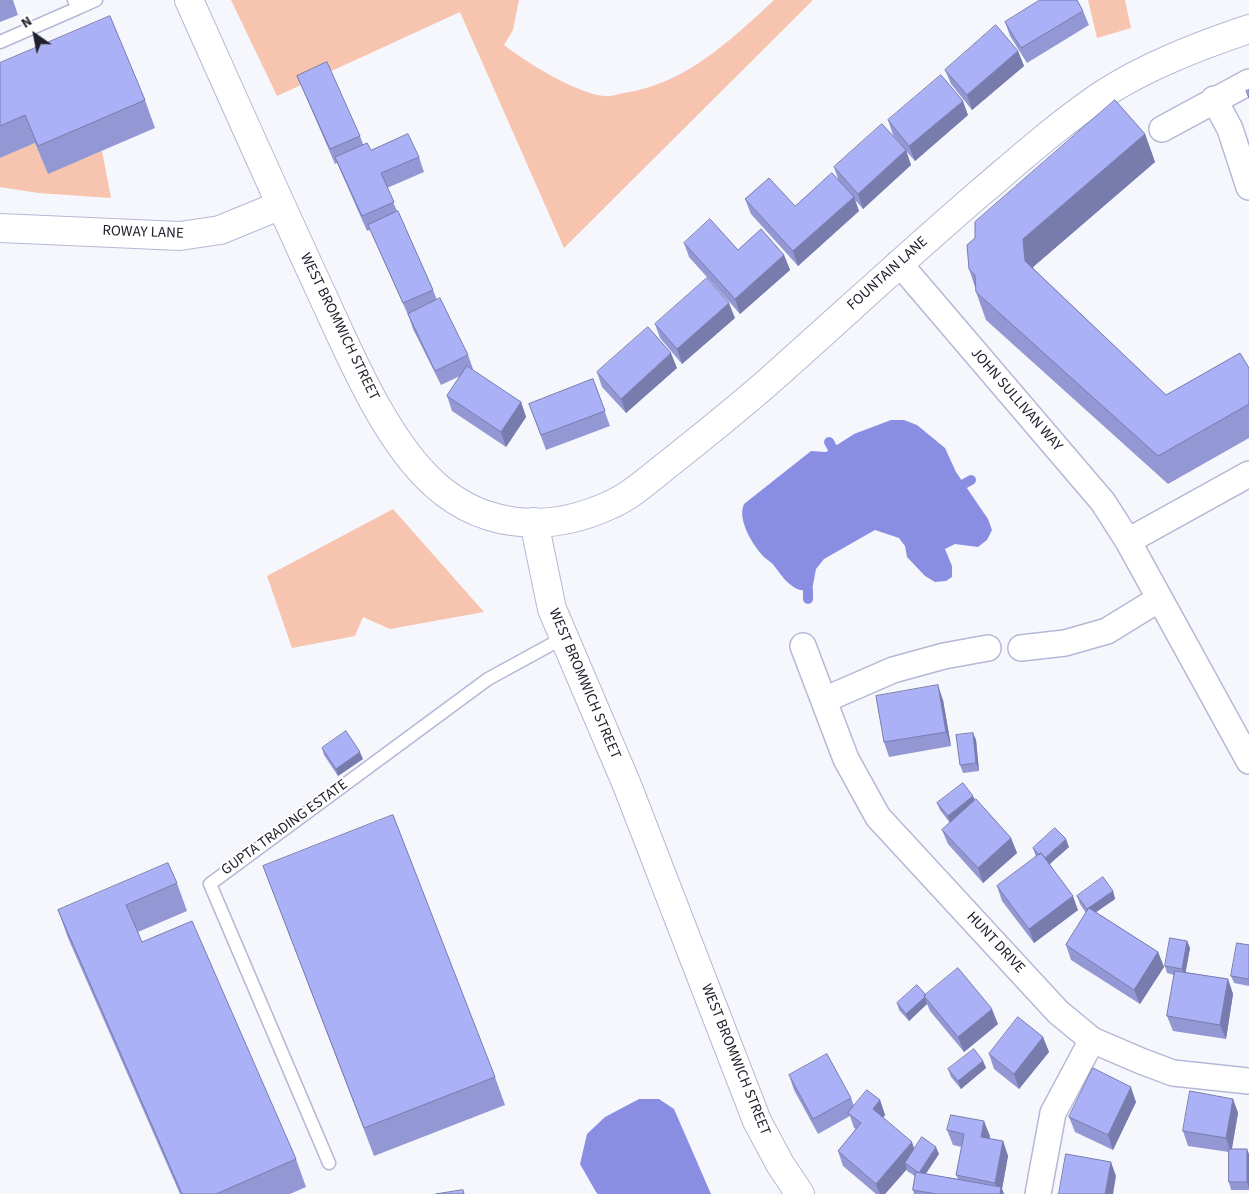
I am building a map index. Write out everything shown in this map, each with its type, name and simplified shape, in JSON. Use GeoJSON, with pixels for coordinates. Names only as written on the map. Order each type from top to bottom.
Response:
{"type":"FeatureCollection","features":[{"type":"Feature","properties":{"kind":"main road","name":"WEST BROMWICH STREET"},"geometry":{"type":"LineString","coordinates":[[189,0],[354,364],[397,440],[435,485],[465,508],[496,519],[534,522],[548,596],[563,638],[626,785],[757,1121],[780,1164],[800,1194]]}},
{"type":"Feature","properties":{"kind":"main road","name":"FOUNTAIN LANE"},"geometry":{"type":"LineString","coordinates":[[534,522],[564,521],[588,514],[613,504],[639,487],[723,421],[898,264],[1042,140],[1103,94],[1192,49],[1249,29]]}},
{"type":"Feature","properties":{"kind":"main road","name":"ROWAY LANE"},"geometry":{"type":"LineString","coordinates":[[0,228],[180,236],[220,230],[281,205]]}},
{"type":"Feature","properties":{"kind":"street"},"geometry":{"type":"LineString","coordinates":[[1162,128],[1249,82]]}},
{"type":"Feature","properties":{"kind":"street"},"geometry":{"type":"LineString","coordinates":[[1214,99],[1230,129],[1249,187]]}},
{"type":"Feature","properties":{"kind":"street","name":"JOHN SULLIVAN WAY"},"geometry":{"type":"LineString","coordinates":[[898,264],[1103,502],[1128,541],[1249,762]]}},
{"type":"Feature","properties":{"kind":"street"},"geometry":{"type":"LineString","coordinates":[[1128,541],[1249,474]]}},
{"type":"Feature","properties":{"kind":"street"},"geometry":{"type":"LineString","coordinates":[[1021,648],[1064,643],[1107,631],[1159,599]]}},
{"type":"Feature","properties":{"kind":"street","name":"HUNT DRIVE"},"geometry":{"type":"LineString","coordinates":[[803,646],[846,759],[878,816],[1058,1012],[1092,1040],[1141,1061],[1173,1072],[1249,1082]]}},
{"type":"Feature","properties":{"kind":"street"},"geometry":{"type":"LineString","coordinates":[[824,700],[893,670],[944,656],[988,648]]}},
{"type":"Feature","properties":{"kind":"street"},"geometry":{"type":"LineString","coordinates":[[1038,1194],[1053,1113],[1092,1040]]}},
{"type":"Feature","properties":{"kind":"lane"},"geometry":{"type":"LineString","coordinates":[[0,42],[76,4],[96,0]]}},
{"type":"Feature","properties":{"kind":"lane","name":"GUPTA TRADING ESTATE"},"geometry":{"type":"LineString","coordinates":[[329,1163],[210,884],[488,678],[563,638]]}},
{"type":"Feature","properties":{"kind":"shaded area"},"geometry":{"type":"Polygon","coordinates":[[[231,0],[519,0],[513,30],[504,45],[525,60],[567,84],[594,94],[607,96],[646,88],[687,70],[741,31],[774,0],[813,0],[564,248],[460,12],[277,96],[231,0]]]}},
{"type":"Feature","properties":{"kind":"shaded area"},"geometry":{"type":"Polygon","coordinates":[[[1088,0],[1125,0],[1131,28],[1097,38],[1088,0]]]}},
{"type":"Feature","properties":{"kind":"shaded area"},"geometry":{"type":"Polygon","coordinates":[[[35,143],[48,173],[102,151],[111,198],[38,193],[0,187],[0,158],[35,143]]]}},
{"type":"Feature","properties":{"kind":"shaded area"},"geometry":{"type":"Polygon","coordinates":[[[393,509],[484,612],[390,629],[363,617],[355,636],[292,648],[267,576],[393,509]]]}},
{"type":"Feature","properties":{"kind":"water"},"geometry":{"type":"Polygon","coordinates":[[[891,420],[904,420],[917,425],[945,448],[956,472],[988,519],[992,530],[987,540],[978,547],[955,544],[945,549],[952,566],[952,577],[946,581],[935,582],[925,576],[907,557],[905,546],[899,538],[875,530],[824,559],[816,569],[812,590],[802,590],[793,587],[754,545],[742,517],[744,504],[811,451],[826,452],[854,434],[891,420]]]}},
{"type":"Feature","properties":{"kind":"water"},"geometry":{"type":"Polygon","coordinates":[[[639,1099],[659,1099],[674,1109],[711,1194],[598,1194],[596,1192],[580,1164],[587,1134],[605,1117],[639,1099]]]}},
{"type":"Feature","properties":{"kind":"building"},"geometry":{"type":"Polygon","coordinates":[[[1040,0],[1077,0],[1083,11],[1021,48],[1005,22],[1040,0]]]}},
{"type":"Feature","properties":{"kind":"building"},"geometry":{"type":"Polygon","coordinates":[[[110,16],[145,100],[38,146],[25,115],[0,126],[0,63],[110,16]]]}},
{"type":"Feature","properties":{"kind":"building"},"geometry":{"type":"Polygon","coordinates":[[[996,25],[1018,51],[967,95],[945,70],[996,25]]]}},
{"type":"Feature","properties":{"kind":"building"},"geometry":{"type":"Polygon","coordinates":[[[327,62],[360,136],[330,149],[297,76],[327,62]]]}},
{"type":"Feature","properties":{"kind":"building"},"geometry":{"type":"Polygon","coordinates":[[[941,75],[963,101],[909,146],[888,120],[941,75]]]}},
{"type":"Feature","properties":{"kind":"building"},"geometry":{"type":"Polygon","coordinates":[[[1115,100],[1145,134],[1023,239],[1025,261],[1166,395],[1240,353],[1249,368],[1249,404],[1158,456],[976,292],[975,275],[969,269],[967,245],[975,238],[975,222],[1115,100]]]}},
{"type":"Feature","properties":{"kind":"building"},"geometry":{"type":"Polygon","coordinates":[[[882,124],[906,150],[858,194],[834,167],[882,124]]]}},
{"type":"Feature","properties":{"kind":"building"},"geometry":{"type":"Polygon","coordinates":[[[408,134],[419,157],[381,173],[394,202],[362,216],[335,157],[367,143],[371,150],[408,134]]]}},
{"type":"Feature","properties":{"kind":"building"},"geometry":{"type":"Polygon","coordinates":[[[832,173],[854,197],[793,251],[745,199],[769,178],[795,206],[832,173]]]}},
{"type":"Feature","properties":{"kind":"building"},"geometry":{"type":"Polygon","coordinates":[[[398,211],[433,290],[403,303],[368,225],[398,211]]]}},
{"type":"Feature","properties":{"kind":"building"},"geometry":{"type":"Polygon","coordinates":[[[710,219],[738,250],[761,229],[784,255],[735,299],[684,243],[710,219]]]}},
{"type":"Feature","properties":{"kind":"building"},"geometry":{"type":"Polygon","coordinates":[[[707,278],[729,303],[677,349],[655,324],[707,278]]]}},
{"type":"Feature","properties":{"kind":"building"},"geometry":{"type":"Polygon","coordinates":[[[440,298],[468,355],[435,371],[408,314],[440,298]]]}},
{"type":"Feature","properties":{"kind":"building"},"geometry":{"type":"Polygon","coordinates":[[[648,327],[671,353],[621,399],[597,372],[648,327]]]}},
{"type":"Feature","properties":{"kind":"building"},"geometry":{"type":"Polygon","coordinates":[[[467,366],[521,402],[501,432],[447,396],[467,366]]]}},
{"type":"Feature","properties":{"kind":"building"},"geometry":{"type":"Polygon","coordinates":[[[593,379],[605,411],[541,435],[529,404],[593,379]]]}},
{"type":"Feature","properties":{"kind":"building"},"geometry":{"type":"Polygon","coordinates":[[[938,685],[946,732],[884,742],[876,696],[938,685]]]}},
{"type":"Feature","properties":{"kind":"building"},"geometry":{"type":"Polygon","coordinates":[[[346,731],[360,752],[336,769],[322,748],[346,731]]]}},
{"type":"Feature","properties":{"kind":"building"},"geometry":{"type":"Polygon","coordinates":[[[973,733],[976,763],[960,765],[956,735],[973,733]]]}},
{"type":"Feature","properties":{"kind":"building"},"geometry":{"type":"Polygon","coordinates":[[[963,783],[973,796],[948,816],[937,803],[963,783]]]}},
{"type":"Feature","properties":{"kind":"building"},"geometry":{"type":"Polygon","coordinates":[[[976,799],[1011,838],[978,868],[942,830],[976,799]]]}},
{"type":"Feature","properties":{"kind":"building"},"geometry":{"type":"Polygon","coordinates":[[[393,815],[495,1077],[364,1128],[263,866],[393,815]]]}},
{"type":"Feature","properties":{"kind":"building"},"geometry":{"type":"Polygon","coordinates":[[[1055,828],[1066,839],[1045,858],[1041,853],[1039,855],[1033,848],[1055,828]]]}},
{"type":"Feature","properties":{"kind":"building"},"geometry":{"type":"Polygon","coordinates":[[[1041,853],[1073,896],[1029,929],[997,886],[1041,853]]]}},
{"type":"Feature","properties":{"kind":"building"},"geometry":{"type":"Polygon","coordinates":[[[168,863],[177,883],[126,905],[142,942],[192,921],[296,1159],[216,1194],[182,1194],[58,910],[168,863]]]}},
{"type":"Feature","properties":{"kind":"building"},"geometry":{"type":"Polygon","coordinates":[[[1103,877],[1113,891],[1087,909],[1077,896],[1103,877]]]}},
{"type":"Feature","properties":{"kind":"building"},"geometry":{"type":"Polygon","coordinates":[[[1089,908],[1158,952],[1134,990],[1066,945],[1089,908]]]}},
{"type":"Feature","properties":{"kind":"building"},"geometry":{"type":"Polygon","coordinates":[[[1170,938],[1187,941],[1182,969],[1165,966],[1170,938]]]}},
{"type":"Feature","properties":{"kind":"building"},"geometry":{"type":"Polygon","coordinates":[[[1237,943],[1249,945],[1249,979],[1231,976],[1237,943]]]}},
{"type":"Feature","properties":{"kind":"building"},"geometry":{"type":"Polygon","coordinates":[[[958,968],[992,1009],[958,1037],[924,996],[958,968]]]}},
{"type":"Feature","properties":{"kind":"building"},"geometry":{"type":"Polygon","coordinates":[[[1175,971],[1228,979],[1220,1025],[1167,1016],[1175,971]]]}},
{"type":"Feature","properties":{"kind":"building"},"geometry":{"type":"Polygon","coordinates":[[[917,985],[926,995],[906,1014],[897,1003],[917,985]]]}},
{"type":"Feature","properties":{"kind":"building"},"geometry":{"type":"Polygon","coordinates":[[[1018,1017],[1043,1037],[1014,1074],[989,1054],[1018,1017]]]}},
{"type":"Feature","properties":{"kind":"building"},"geometry":{"type":"Polygon","coordinates":[[[974,1049],[983,1061],[958,1081],[948,1069],[974,1049]]]}},
{"type":"Feature","properties":{"kind":"building"},"geometry":{"type":"Polygon","coordinates":[[[827,1054],[851,1098],[813,1119],[789,1075],[827,1054]]]}},
{"type":"Feature","properties":{"kind":"building"},"geometry":{"type":"Polygon","coordinates":[[[1093,1068],[1131,1087],[1108,1135],[1069,1117],[1093,1068]]]}},
{"type":"Feature","properties":{"kind":"building"},"geometry":{"type":"Polygon","coordinates":[[[867,1090],[880,1100],[873,1109],[912,1142],[876,1184],[838,1151],[861,1123],[848,1113],[867,1090]]]}},
{"type":"Feature","properties":{"kind":"building"},"geometry":{"type":"Polygon","coordinates":[[[1190,1091],[1233,1099],[1226,1138],[1183,1131],[1190,1091]]]}},
{"type":"Feature","properties":{"kind":"building"},"geometry":{"type":"Polygon","coordinates":[[[951,1115],[984,1121],[981,1137],[1003,1141],[995,1183],[956,1175],[964,1134],[947,1130],[951,1115]]]}},
{"type":"Feature","properties":{"kind":"building"},"geometry":{"type":"Polygon","coordinates":[[[922,1137],[936,1147],[919,1173],[905,1163],[922,1137]]]}},
{"type":"Feature","properties":{"kind":"building"},"geometry":{"type":"Polygon","coordinates":[[[1229,1149],[1247,1149],[1247,1182],[1229,1182],[1229,1149]]]}},
{"type":"Feature","properties":{"kind":"building"},"geometry":{"type":"Polygon","coordinates":[[[1066,1154],[1111,1162],[1105,1194],[1059,1194],[1066,1154]]]}},
{"type":"Feature","properties":{"kind":"building"},"geometry":{"type":"Polygon","coordinates":[[[916,1172],[1001,1187],[1000,1194],[937,1194],[913,1190],[916,1172]]]}},
{"type":"Feature","properties":{"kind":"building"},"geometry":{"type":"Polygon","coordinates":[[[463,1190],[464,1194],[436,1194],[463,1190]]]}},
{"type":"Feature","properties":{"kind":"waterway"},"geometry":{"type":"LineString","coordinates":[[829,442],[833,449]]}},
{"type":"Feature","properties":{"kind":"waterway"},"geometry":{"type":"LineString","coordinates":[[964,484],[971,480]]}},
{"type":"Feature","properties":{"kind":"waterway"},"geometry":{"type":"LineString","coordinates":[[808,590],[808,599]]}}]}
